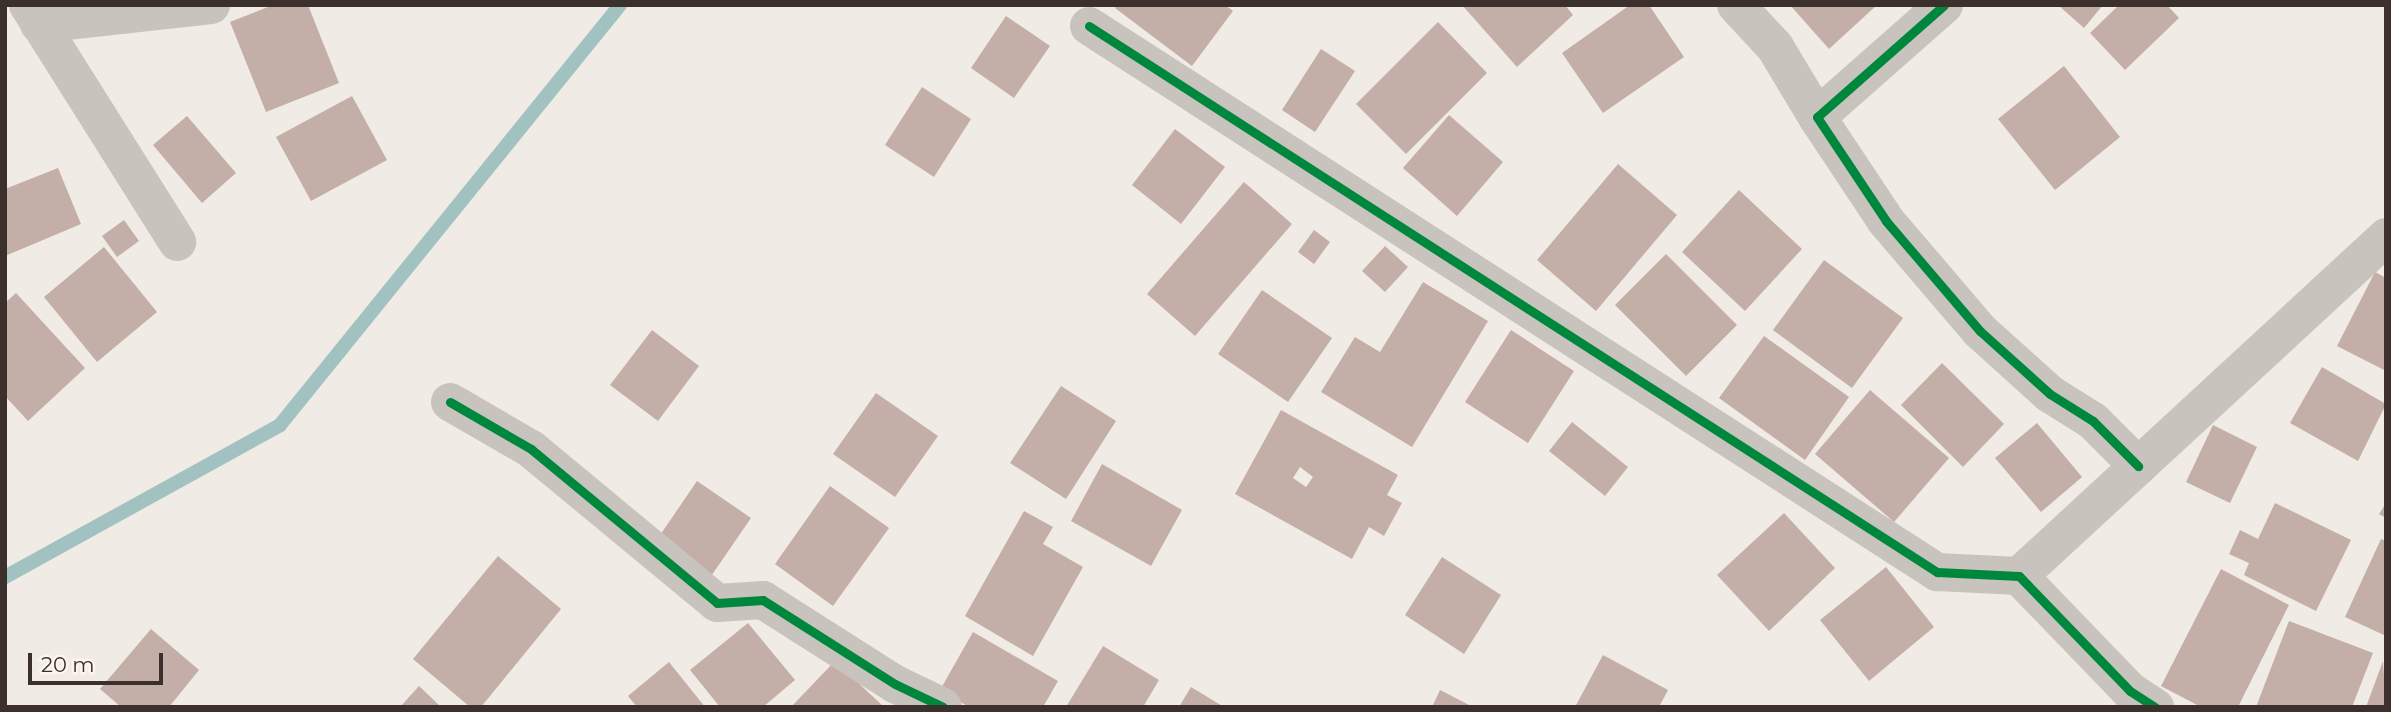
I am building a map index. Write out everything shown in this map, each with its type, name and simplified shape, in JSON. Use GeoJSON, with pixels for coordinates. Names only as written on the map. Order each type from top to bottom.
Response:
{"type":"FeatureCollection","features":[{"type":"Feature","properties":{"kind":"street"},"geometry":{"type":"LineString","coordinates":[[177,242],[34,15],[211,5]]}},
{"type":"Feature","properties":{"kind":"street"},"geometry":{"type":"LineString","coordinates":[[1736,5],[1775,47],[1817,117],[1886,221],[1980,331],[2050,394],[2093,421],[2138,466]]}},
{"type":"Feature","properties":{"kind":"street"},"geometry":{"type":"LineString","coordinates":[[1817,117],[1944,5]]}},
{"type":"Feature","properties":{"kind":"street"},"geometry":{"type":"LineString","coordinates":[[1089,26],[1937,572],[2019,576],[2130,691],[2155,707]]}},
{"type":"Feature","properties":{"kind":"street"},"geometry":{"type":"LineString","coordinates":[[2019,576],[2386,237]]}},
{"type":"Feature","properties":{"kind":"street"},"geometry":{"type":"LineString","coordinates":[[450,402],[531,449],[718,603],[763,600],[928,703]]}},
{"type":"Feature","properties":{"kind":"building"},"geometry":{"type":"Polygon","coordinates":[[[273,5],[308,5],[339,83],[266,112],[230,22],[273,5]]]}},
{"type":"Feature","properties":{"kind":"building"},"geometry":{"type":"Polygon","coordinates":[[[1117,5],[1225,5],[1233,11],[1192,66],[1115,8],[1117,5]]]}},
{"type":"Feature","properties":{"kind":"building"},"geometry":{"type":"Polygon","coordinates":[[[1462,5],[1565,5],[1573,15],[1517,67],[1462,5]]]}},
{"type":"Feature","properties":{"kind":"building"},"geometry":{"type":"Polygon","coordinates":[[[1630,5],[1649,5],[1684,57],[1603,113],[1562,53],[1630,5]]]}},
{"type":"Feature","properties":{"kind":"building"},"geometry":{"type":"Polygon","coordinates":[[[1790,5],[1877,5],[1829,49],[1790,5]]]}},
{"type":"Feature","properties":{"kind":"building"},"geometry":{"type":"Polygon","coordinates":[[[2058,5],[2103,5],[2084,28],[2058,5]]]}},
{"type":"Feature","properties":{"kind":"building"},"geometry":{"type":"Polygon","coordinates":[[[2119,5],[2167,5],[2179,18],[2125,70],[2090,33],[2119,5]]]}},
{"type":"Feature","properties":{"kind":"building"},"geometry":{"type":"Polygon","coordinates":[[[1006,16],[1050,46],[1014,98],[971,68],[1006,16]]]}},
{"type":"Feature","properties":{"kind":"building"},"geometry":{"type":"Polygon","coordinates":[[[1438,22],[1487,73],[1406,154],[1356,104],[1438,22]]]}},
{"type":"Feature","properties":{"kind":"building"},"geometry":{"type":"Polygon","coordinates":[[[1321,49],[1355,71],[1315,132],[1282,110],[1321,49]]]}},
{"type":"Feature","properties":{"kind":"building"},"geometry":{"type":"Polygon","coordinates":[[[2064,66],[2120,137],[2055,190],[1998,119],[2064,66]]]}},
{"type":"Feature","properties":{"kind":"building"},"geometry":{"type":"Polygon","coordinates":[[[922,87],[971,119],[934,177],[885,145],[922,87]]]}},
{"type":"Feature","properties":{"kind":"building"},"geometry":{"type":"Polygon","coordinates":[[[352,96],[387,160],[311,201],[276,137],[352,96]]]}},
{"type":"Feature","properties":{"kind":"building"},"geometry":{"type":"Polygon","coordinates":[[[1449,115],[1503,162],[1457,216],[1403,168],[1449,115]]]}},
{"type":"Feature","properties":{"kind":"building"},"geometry":{"type":"Polygon","coordinates":[[[187,116],[236,173],[202,203],[153,145],[187,116]]]}},
{"type":"Feature","properties":{"kind":"building"},"geometry":{"type":"Polygon","coordinates":[[[1175,129],[1225,167],[1181,224],[1132,185],[1175,129]]]}},
{"type":"Feature","properties":{"kind":"building"},"geometry":{"type":"Polygon","coordinates":[[[1618,164],[1677,215],[1596,311],[1537,260],[1618,164]]]}},
{"type":"Feature","properties":{"kind":"building"},"geometry":{"type":"Polygon","coordinates":[[[58,168],[81,224],[5,256],[5,189],[58,168]]]}},
{"type":"Feature","properties":{"kind":"building"},"geometry":{"type":"Polygon","coordinates":[[[1244,182],[1292,224],[1195,336],[1147,294],[1244,182]]]}},
{"type":"Feature","properties":{"kind":"building"},"geometry":{"type":"Polygon","coordinates":[[[1739,190],[1802,249],[1745,311],[1682,252],[1739,190]]]}},
{"type":"Feature","properties":{"kind":"building"},"geometry":{"type":"Polygon","coordinates":[[[124,220],[139,241],[117,257],[102,236],[124,220]]]}},
{"type":"Feature","properties":{"kind":"building"},"geometry":{"type":"Polygon","coordinates":[[[1314,230],[1330,242],[1314,264],[1298,252],[1314,230]]]}},
{"type":"Feature","properties":{"kind":"building"},"geometry":{"type":"Polygon","coordinates":[[[1385,246],[1408,267],[1385,292],[1362,271],[1385,246]]]}},
{"type":"Feature","properties":{"kind":"building"},"geometry":{"type":"Polygon","coordinates":[[[104,247],[157,312],[97,362],[44,297],[104,247]]]}},
{"type":"Feature","properties":{"kind":"building"},"geometry":{"type":"Polygon","coordinates":[[[1666,254],[1737,325],[1686,376],[1615,305],[1666,254]]]}},
{"type":"Feature","properties":{"kind":"building"},"geometry":{"type":"Polygon","coordinates":[[[1824,260],[1903,318],[1852,388],[1773,330],[1824,260]]]}},
{"type":"Feature","properties":{"kind":"building"},"geometry":{"type":"Polygon","coordinates":[[[2375,272],[2386,278],[2386,371],[2337,346],[2375,272]]]}},
{"type":"Feature","properties":{"kind":"building"},"geometry":{"type":"Polygon","coordinates":[[[1423,282],[1488,321],[1412,447],[1321,392],[1355,337],[1380,352],[1423,282]]]}},
{"type":"Feature","properties":{"kind":"building"},"geometry":{"type":"Polygon","coordinates":[[[1262,290],[1332,338],[1288,402],[1218,354],[1262,290]]]}},
{"type":"Feature","properties":{"kind":"building"},"geometry":{"type":"Polygon","coordinates":[[[16,293],[85,368],[28,421],[5,396],[5,303],[16,293]]]}},
{"type":"Feature","properties":{"kind":"building"},"geometry":{"type":"Polygon","coordinates":[[[652,330],[699,366],[658,421],[610,385],[652,330]]]}},
{"type":"Feature","properties":{"kind":"building"},"geometry":{"type":"Polygon","coordinates":[[[1511,330],[1574,371],[1528,443],[1465,402],[1511,330]]]}},
{"type":"Feature","properties":{"kind":"building"},"geometry":{"type":"Polygon","coordinates":[[[1764,336],[1849,397],[1805,460],[1719,398],[1764,336]]]}},
{"type":"Feature","properties":{"kind":"building"},"geometry":{"type":"Polygon","coordinates":[[[1942,363],[2004,424],[1963,467],[1901,405],[1942,363]]]}},
{"type":"Feature","properties":{"kind":"building"},"geometry":{"type":"Polygon","coordinates":[[[2322,367],[2386,404],[2358,461],[2290,423],[2322,367]]]}},
{"type":"Feature","properties":{"kind":"building"},"geometry":{"type":"Polygon","coordinates":[[[1061,386],[1116,421],[1066,499],[1010,463],[1061,386]]]}},
{"type":"Feature","properties":{"kind":"building"},"geometry":{"type":"Polygon","coordinates":[[[1870,390],[1949,458],[1894,522],[1815,454],[1870,390]]]}},
{"type":"Feature","properties":{"kind":"building"},"geometry":{"type":"Polygon","coordinates":[[[876,393],[938,436],[895,497],[833,454],[876,393]]]}},
{"type":"Feature","properties":{"kind":"building"},"geometry":{"type":"Polygon","coordinates":[[[1281,410],[1398,475],[1387,495],[1402,503],[1384,536],[1369,527],[1352,559],[1235,494],[1281,410]],[[1300,467],[1293,478],[1306,487],[1313,477],[1300,467]]]}},
{"type":"Feature","properties":{"kind":"building"},"geometry":{"type":"Polygon","coordinates":[[[1572,422],[1628,467],[1605,496],[1549,451],[1572,422]]]}},
{"type":"Feature","properties":{"kind":"building"},"geometry":{"type":"Polygon","coordinates":[[[2037,423],[2082,477],[2041,512],[1995,458],[2037,423]]]}},
{"type":"Feature","properties":{"kind":"building"},"geometry":{"type":"Polygon","coordinates":[[[2213,425],[2257,447],[2230,503],[2186,482],[2213,425]]]}},
{"type":"Feature","properties":{"kind":"building"},"geometry":{"type":"Polygon","coordinates":[[[1102,464],[1182,510],[1151,566],[1071,521],[1102,464]]]}},
{"type":"Feature","properties":{"kind":"building"},"geometry":{"type":"Polygon","coordinates":[[[697,481],[751,518],[707,582],[654,544],[697,481]]]}},
{"type":"Feature","properties":{"kind":"building"},"geometry":{"type":"Polygon","coordinates":[[[830,486],[889,528],[833,606],[775,564],[830,486]]]}},
{"type":"Feature","properties":{"kind":"building"},"geometry":{"type":"Polygon","coordinates":[[[2275,503],[2351,540],[2316,611],[2244,575],[2249,563],[2229,554],[2240,530],[2258,539],[2275,503]]]}},
{"type":"Feature","properties":{"kind":"building"},"geometry":{"type":"Polygon","coordinates":[[[2386,503],[2386,518],[2379,514],[2386,503]]]}},
{"type":"Feature","properties":{"kind":"building"},"geometry":{"type":"Polygon","coordinates":[[[1024,511],[1053,527],[1043,544],[1083,567],[1033,656],[965,616],[1024,511]]]}},
{"type":"Feature","properties":{"kind":"building"},"geometry":{"type":"Polygon","coordinates":[[[1784,513],[1835,568],[1769,631],[1717,575],[1784,513]]]}},
{"type":"Feature","properties":{"kind":"building"},"geometry":{"type":"Polygon","coordinates":[[[2381,539],[2386,541],[2386,636],[2345,617],[2381,539]]]}},
{"type":"Feature","properties":{"kind":"building"},"geometry":{"type":"Polygon","coordinates":[[[498,556],[561,609],[481,707],[470,707],[413,659],[498,556]]]}},
{"type":"Feature","properties":{"kind":"building"},"geometry":{"type":"Polygon","coordinates":[[[1442,557],[1501,595],[1464,654],[1405,615],[1442,557]]]}},
{"type":"Feature","properties":{"kind":"building"},"geometry":{"type":"Polygon","coordinates":[[[1886,567],[1934,627],[1869,681],[1820,620],[1886,567]]]}},
{"type":"Feature","properties":{"kind":"building"},"geometry":{"type":"Polygon","coordinates":[[[2221,569],[2289,605],[2238,707],[2201,707],[2161,686],[2221,569]]]}},
{"type":"Feature","properties":{"kind":"building"},"geometry":{"type":"Polygon","coordinates":[[[2289,621],[2373,653],[2352,707],[2256,707],[2289,621]]]}},
{"type":"Feature","properties":{"kind":"building"},"geometry":{"type":"Polygon","coordinates":[[[748,623],[795,680],[763,707],[720,707],[690,670],[748,623]]]}},
{"type":"Feature","properties":{"kind":"building"},"geometry":{"type":"Polygon","coordinates":[[[151,629],[199,670],[169,707],[121,707],[100,689],[151,629]]]}},
{"type":"Feature","properties":{"kind":"building"},"geometry":{"type":"Polygon","coordinates":[[[973,632],[1058,681],[1043,707],[969,707],[940,690],[973,632]]]}},
{"type":"Feature","properties":{"kind":"building"},"geometry":{"type":"Polygon","coordinates":[[[1103,646],[1159,680],[1143,707],[1066,707],[1103,646]]]}},
{"type":"Feature","properties":{"kind":"building"},"geometry":{"type":"Polygon","coordinates":[[[1603,655],[1668,690],[1659,707],[1575,707],[1603,655]]]}},
{"type":"Feature","properties":{"kind":"building"},"geometry":{"type":"Polygon","coordinates":[[[835,661],[884,707],[791,707],[835,661]]]}},
{"type":"Feature","properties":{"kind":"building"},"geometry":{"type":"Polygon","coordinates":[[[2383,661],[2386,707],[2366,707],[2383,661]]]}},
{"type":"Feature","properties":{"kind":"building"},"geometry":{"type":"Polygon","coordinates":[[[669,662],[705,707],[637,707],[628,696],[669,662]]]}},
{"type":"Feature","properties":{"kind":"building"},"geometry":{"type":"Polygon","coordinates":[[[419,686],[441,707],[400,707],[419,686]]]}},
{"type":"Feature","properties":{"kind":"building"},"geometry":{"type":"Polygon","coordinates":[[[1191,687],[1224,707],[1179,707],[1191,687]]]}},
{"type":"Feature","properties":{"kind":"building"},"geometry":{"type":"Polygon","coordinates":[[[1440,690],[1473,707],[1432,707],[1440,690]]]}},
{"type":"Feature","properties":{"kind":"waterway"},"geometry":{"type":"LineString","coordinates":[[5,577],[280,425],[620,5]]}},
{"type":"Feature","properties":{"kind":"cycle path"},"geometry":{"type":"LineString","coordinates":[[1944,5],[1817,117],[1886,221],[1980,331],[2050,394],[2093,421],[2138,466]]}},
{"type":"Feature","properties":{"kind":"cycle path"},"geometry":{"type":"LineString","coordinates":[[1089,26],[1937,572],[2019,576],[2130,691],[2155,707]]}},
{"type":"Feature","properties":{"kind":"cycle path"},"geometry":{"type":"LineString","coordinates":[[450,402],[531,449],[717,603],[763,600],[895,684],[943,707]]}}]}
